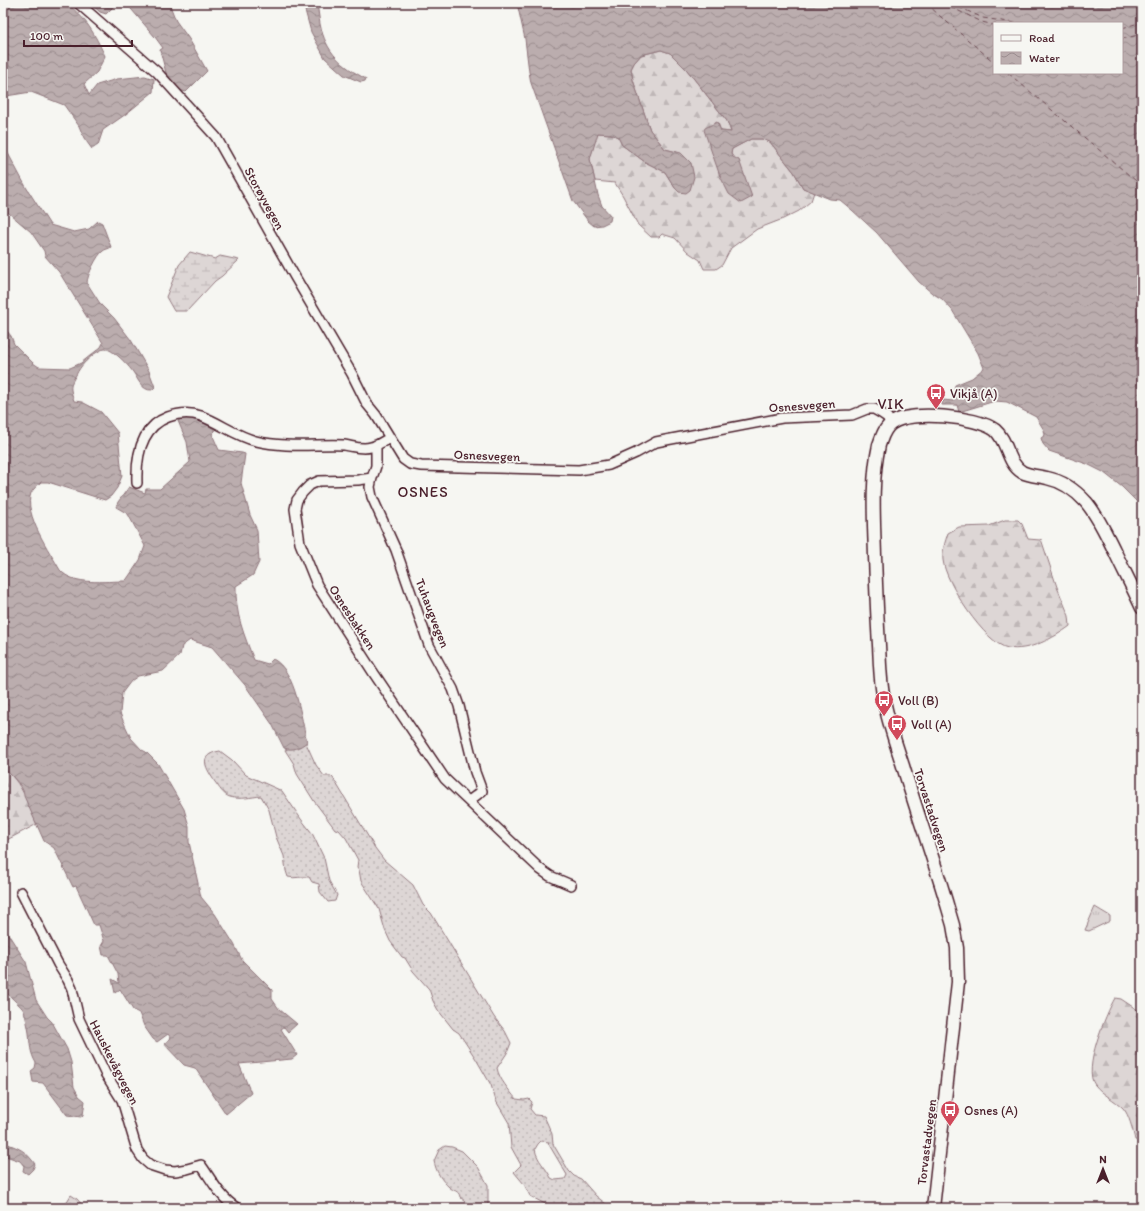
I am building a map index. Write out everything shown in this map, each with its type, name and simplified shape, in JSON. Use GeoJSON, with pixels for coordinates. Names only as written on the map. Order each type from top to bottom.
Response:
{"type":"FeatureCollection","features":[{"type":"Feature","properties":{"kind":"main road"},"geometry":{"type":"LineString","coordinates":[[891,424],[897,420],[910,418],[955,417],[980,422],[995,431],[1006,444],[1015,465],[1021,471],[1028,474],[1050,478],[1062,483],[1076,493],[1086,503],[1107,537],[1142,608]]}},
{"type":"Feature","properties":{"kind":"main road","name":"Torvastadvegen"},"geometry":{"type":"LineString","coordinates":[[891,424],[884,432],[880,442],[874,480],[876,585],[882,692],[886,713],[955,932],[958,954],[957,993],[933,1208]]}},
{"type":"Feature","properties":{"kind":"street","name":"Storøyvegen"},"geometry":{"type":"LineString","coordinates":[[78,3],[157,72],[216,137],[352,374],[367,404],[376,415],[390,438]]}},
{"type":"Feature","properties":{"kind":"street","name":"Osnesvegen"},"geometry":{"type":"LineString","coordinates":[[390,438],[403,459],[406,462],[415,465],[579,470],[609,465],[656,442],[782,418],[852,415],[867,408],[874,409],[887,417],[891,424]]}},
{"type":"Feature","properties":{"kind":"street"},"geometry":{"type":"LineString","coordinates":[[137,483],[138,459],[142,442],[146,434],[158,421],[178,414],[184,413],[200,416],[249,439],[269,444],[365,448],[376,446],[380,442],[390,438]]}},
{"type":"Feature","properties":{"kind":"street","name":"Tuhaugvegen"},"geometry":{"type":"LineString","coordinates":[[376,446],[376,466],[370,487],[372,497],[396,550],[429,645],[453,689],[459,706],[475,772],[482,790],[469,801]]}},
{"type":"Feature","properties":{"kind":"street","name":"Osnesbakken"},"geometry":{"type":"LineString","coordinates":[[372,478],[320,481],[310,485],[302,492],[297,500],[295,509],[300,543],[317,585],[369,666],[445,779],[540,869],[550,876],[571,884]]}},
{"type":"Feature","properties":{"kind":"street","name":"Hauskevågvegen"},"geometry":{"type":"LineString","coordinates":[[21,892],[58,964],[68,980],[72,989],[79,1019],[105,1073],[122,1100],[137,1150],[143,1159],[150,1165],[165,1170],[175,1171],[201,1165],[217,1189],[232,1206],[236,1208]]}},
{"type":"Feature","properties":{"kind":"green space"},"geometry":{"type":"Polygon","coordinates":[[[661,50],[670,53],[687,70],[727,121],[731,132],[721,131],[718,123],[720,176],[735,159],[731,152],[732,149],[751,139],[762,139],[770,142],[794,172],[803,188],[814,192],[811,201],[799,211],[757,229],[731,248],[722,265],[716,269],[704,269],[700,260],[688,252],[675,238],[662,234],[659,237],[651,237],[638,225],[615,183],[595,181],[590,159],[597,133],[611,134],[618,137],[622,145],[645,162],[665,172],[675,188],[677,152],[665,149],[650,130],[633,80],[631,69],[641,55],[661,50]]]}},
{"type":"Feature","properties":{"kind":"green space"},"geometry":{"type":"Polygon","coordinates":[[[190,252],[215,259],[220,256],[239,260],[215,281],[187,311],[174,311],[166,297],[179,265],[190,252]]]}},
{"type":"Feature","properties":{"kind":"green space"},"geometry":{"type":"Polygon","coordinates":[[[1005,520],[1018,520],[1022,524],[1028,539],[1041,539],[1057,587],[1069,616],[1070,626],[1040,643],[1016,649],[1008,648],[999,644],[988,636],[978,624],[958,596],[945,570],[943,560],[943,550],[948,533],[959,527],[989,526],[1005,520]]]}},
{"type":"Feature","properties":{"kind":"green space"},"geometry":{"type":"Polygon","coordinates":[[[305,741],[316,765],[324,776],[331,776],[333,778],[375,848],[384,860],[413,885],[423,905],[431,913],[511,1043],[507,1053],[497,1068],[502,1080],[516,1099],[529,1099],[532,1102],[530,1109],[535,1115],[544,1116],[552,1134],[553,1144],[569,1171],[574,1176],[581,1179],[596,1196],[611,1208],[548,1208],[545,1204],[530,1196],[524,1184],[514,1172],[521,1165],[511,1147],[509,1123],[496,1101],[491,1085],[459,1033],[453,1029],[438,1010],[429,989],[390,941],[379,909],[361,881],[357,867],[358,860],[346,838],[339,830],[335,829],[314,801],[297,774],[294,764],[285,750],[305,741]],[[541,1141],[535,1149],[536,1153],[551,1178],[555,1180],[565,1179],[567,1175],[548,1143],[549,1142],[541,1141]]]}},
{"type":"Feature","properties":{"kind":"green space"},"geometry":{"type":"Polygon","coordinates":[[[220,751],[232,760],[246,775],[282,791],[312,833],[324,858],[329,881],[337,895],[335,901],[328,902],[320,892],[319,884],[312,882],[309,877],[288,877],[284,856],[276,837],[269,810],[261,796],[246,798],[230,797],[225,795],[215,782],[207,768],[206,759],[213,753],[220,751]]]}},
{"type":"Feature","properties":{"kind":"green space"},"geometry":{"type":"Polygon","coordinates":[[[3,768],[10,774],[20,787],[37,824],[3,842],[3,768]]]}},
{"type":"Feature","properties":{"kind":"green space"},"geometry":{"type":"Polygon","coordinates":[[[1095,907],[1110,916],[1110,921],[1089,931],[1085,930],[1095,907]]]}},
{"type":"Feature","properties":{"kind":"green space"},"geometry":{"type":"Polygon","coordinates":[[[1115,998],[1121,999],[1142,1013],[1142,1141],[1135,1140],[1129,1118],[1123,1108],[1098,1089],[1092,1078],[1091,1067],[1093,1055],[1106,1016],[1115,998]]]}},
{"type":"Feature","properties":{"kind":"green space"},"geometry":{"type":"Polygon","coordinates":[[[445,1146],[462,1151],[478,1167],[488,1185],[488,1205],[492,1208],[470,1208],[458,1193],[441,1178],[434,1161],[439,1150],[445,1146]]]}},
{"type":"Feature","properties":{"kind":"green space"},"geometry":{"type":"Polygon","coordinates":[[[71,1195],[77,1199],[85,1208],[63,1208],[71,1195]]]}},
{"type":"Feature","properties":{"kind":"water"},"geometry":{"type":"Polygon","coordinates":[[[3,3],[66,3],[85,21],[105,56],[97,72],[84,84],[89,95],[97,85],[117,79],[145,76],[154,79],[153,92],[103,130],[98,145],[92,149],[84,138],[79,126],[64,105],[31,92],[6,96],[3,98],[3,3]]]}},
{"type":"Feature","properties":{"kind":"water"},"geometry":{"type":"Polygon","coordinates":[[[90,3],[114,3],[112,8],[106,14],[100,12],[90,3]]]}},
{"type":"Feature","properties":{"kind":"water"},"geometry":{"type":"Polygon","coordinates":[[[126,3],[169,3],[176,21],[189,39],[207,71],[186,92],[179,90],[166,73],[160,50],[163,48],[126,3]]]}},
{"type":"Feature","properties":{"kind":"water"},"geometry":{"type":"Polygon","coordinates":[[[303,3],[317,3],[320,24],[326,43],[342,64],[366,79],[365,81],[361,82],[344,75],[325,58],[311,32],[303,3]]]}},
{"type":"Feature","properties":{"kind":"water"},"geometry":{"type":"Polygon","coordinates":[[[517,3],[1142,3],[1142,507],[1122,487],[1103,472],[1087,464],[1049,451],[1043,444],[1041,438],[1045,435],[1044,430],[1036,417],[1007,402],[995,401],[959,412],[957,405],[942,405],[943,400],[953,401],[955,385],[972,378],[984,368],[978,353],[952,310],[942,299],[919,282],[877,233],[840,200],[830,199],[803,188],[794,172],[770,142],[762,139],[751,139],[732,149],[731,154],[739,160],[752,197],[741,203],[729,194],[720,176],[704,130],[717,122],[721,131],[731,132],[730,128],[727,121],[687,70],[670,53],[661,50],[641,55],[631,69],[633,80],[650,130],[665,149],[681,153],[691,163],[694,177],[690,190],[686,193],[679,192],[665,172],[645,162],[622,145],[618,137],[611,134],[598,133],[590,159],[602,206],[611,216],[610,221],[602,225],[594,226],[588,221],[573,201],[531,83],[525,39],[517,3]]]}},
{"type":"Feature","properties":{"kind":"water"},"geometry":{"type":"Polygon","coordinates":[[[3,144],[26,187],[50,225],[74,232],[89,229],[98,221],[102,223],[111,247],[104,250],[95,261],[90,271],[87,283],[101,305],[114,318],[131,340],[149,371],[155,387],[152,390],[149,390],[143,387],[124,362],[108,349],[101,350],[86,361],[74,379],[71,387],[74,401],[82,402],[101,412],[118,433],[122,476],[117,488],[111,496],[105,500],[48,482],[41,482],[31,493],[30,502],[34,522],[44,543],[60,570],[66,575],[81,581],[125,581],[127,579],[140,560],[145,546],[128,514],[116,507],[129,487],[145,493],[146,489],[160,489],[190,462],[187,442],[178,421],[191,418],[201,422],[214,429],[215,431],[212,434],[219,450],[245,454],[241,483],[250,515],[257,530],[259,562],[253,575],[236,586],[237,606],[244,633],[254,660],[268,664],[273,659],[281,665],[287,674],[300,708],[307,742],[296,748],[284,748],[272,724],[245,685],[212,647],[190,640],[182,646],[180,655],[163,671],[138,676],[131,681],[122,693],[120,713],[131,738],[158,764],[184,809],[189,826],[189,842],[201,897],[215,914],[242,960],[272,990],[272,999],[279,1009],[297,1024],[288,1032],[284,1027],[281,1029],[297,1055],[292,1059],[239,1064],[251,1093],[226,1114],[195,1068],[184,1065],[164,1044],[171,1038],[168,1034],[157,1042],[153,1039],[144,1026],[139,1013],[133,1010],[120,989],[115,993],[112,979],[119,983],[118,974],[108,955],[103,955],[101,946],[104,941],[99,925],[94,925],[76,886],[73,887],[54,848],[44,841],[20,785],[3,768],[3,326],[11,336],[14,344],[39,367],[70,368],[81,363],[101,347],[103,343],[59,272],[45,256],[44,251],[31,232],[3,208],[3,144]]]}},
{"type":"Feature","properties":{"kind":"water"},"geometry":{"type":"Polygon","coordinates":[[[3,926],[26,962],[36,1000],[52,1022],[67,1049],[71,1062],[74,1087],[79,1096],[85,1101],[83,1115],[81,1117],[67,1115],[43,1083],[33,1082],[31,1071],[35,1068],[36,1063],[31,1052],[29,1030],[24,1011],[3,988],[3,926]]]}},
{"type":"Feature","properties":{"kind":"water"},"geometry":{"type":"Polygon","coordinates":[[[3,1142],[14,1146],[28,1155],[35,1164],[33,1169],[28,1174],[23,1171],[24,1166],[20,1161],[3,1155],[3,1142]]]}},
{"type":"Feature","properties":{"kind":"ferry route"},"geometry":{"type":"LineString","coordinates":[[926,3],[993,61]]}},
{"type":"Feature","properties":{"kind":"ferry route"},"geometry":{"type":"LineString","coordinates":[[942,3],[982,22],[993,25]]}},
{"type":"Feature","properties":{"kind":"ferry route"},"geometry":{"type":"LineString","coordinates":[[950,3],[983,18],[1009,22]]}},
{"type":"Feature","properties":{"kind":"ferry route"},"geometry":{"type":"LineString","coordinates":[[1123,28],[1142,22]]}},
{"type":"Feature","properties":{"kind":"ferry route"},"geometry":{"type":"LineString","coordinates":[[1123,39],[1142,34]]}},
{"type":"Feature","properties":{"kind":"ferry route"},"geometry":{"type":"LineString","coordinates":[[1009,74],[1142,186]]}},
{"type":"Feature","properties":{"kind":"place","name":"Vikjå (A)"},"geometry":{"type":"Point","coordinates":[936,410]}},
{"type":"Feature","properties":{"kind":"place","name":"Voll (B)"},"geometry":{"type":"Point","coordinates":[884,717]}},
{"type":"Feature","properties":{"kind":"place","name":"Voll (A)"},"geometry":{"type":"Point","coordinates":[897,741]}},
{"type":"Feature","properties":{"kind":"place","name":"Osnes (A)"},"geometry":{"type":"Point","coordinates":[950,1127]}},
{"type":"Feature","properties":{"kind":"district","name":"VIK"},"geometry":{"type":"Point","coordinates":[891,404]}},
{"type":"Feature","properties":{"kind":"district","name":"OSNES"},"geometry":{"type":"Point","coordinates":[423,492]}}]}
